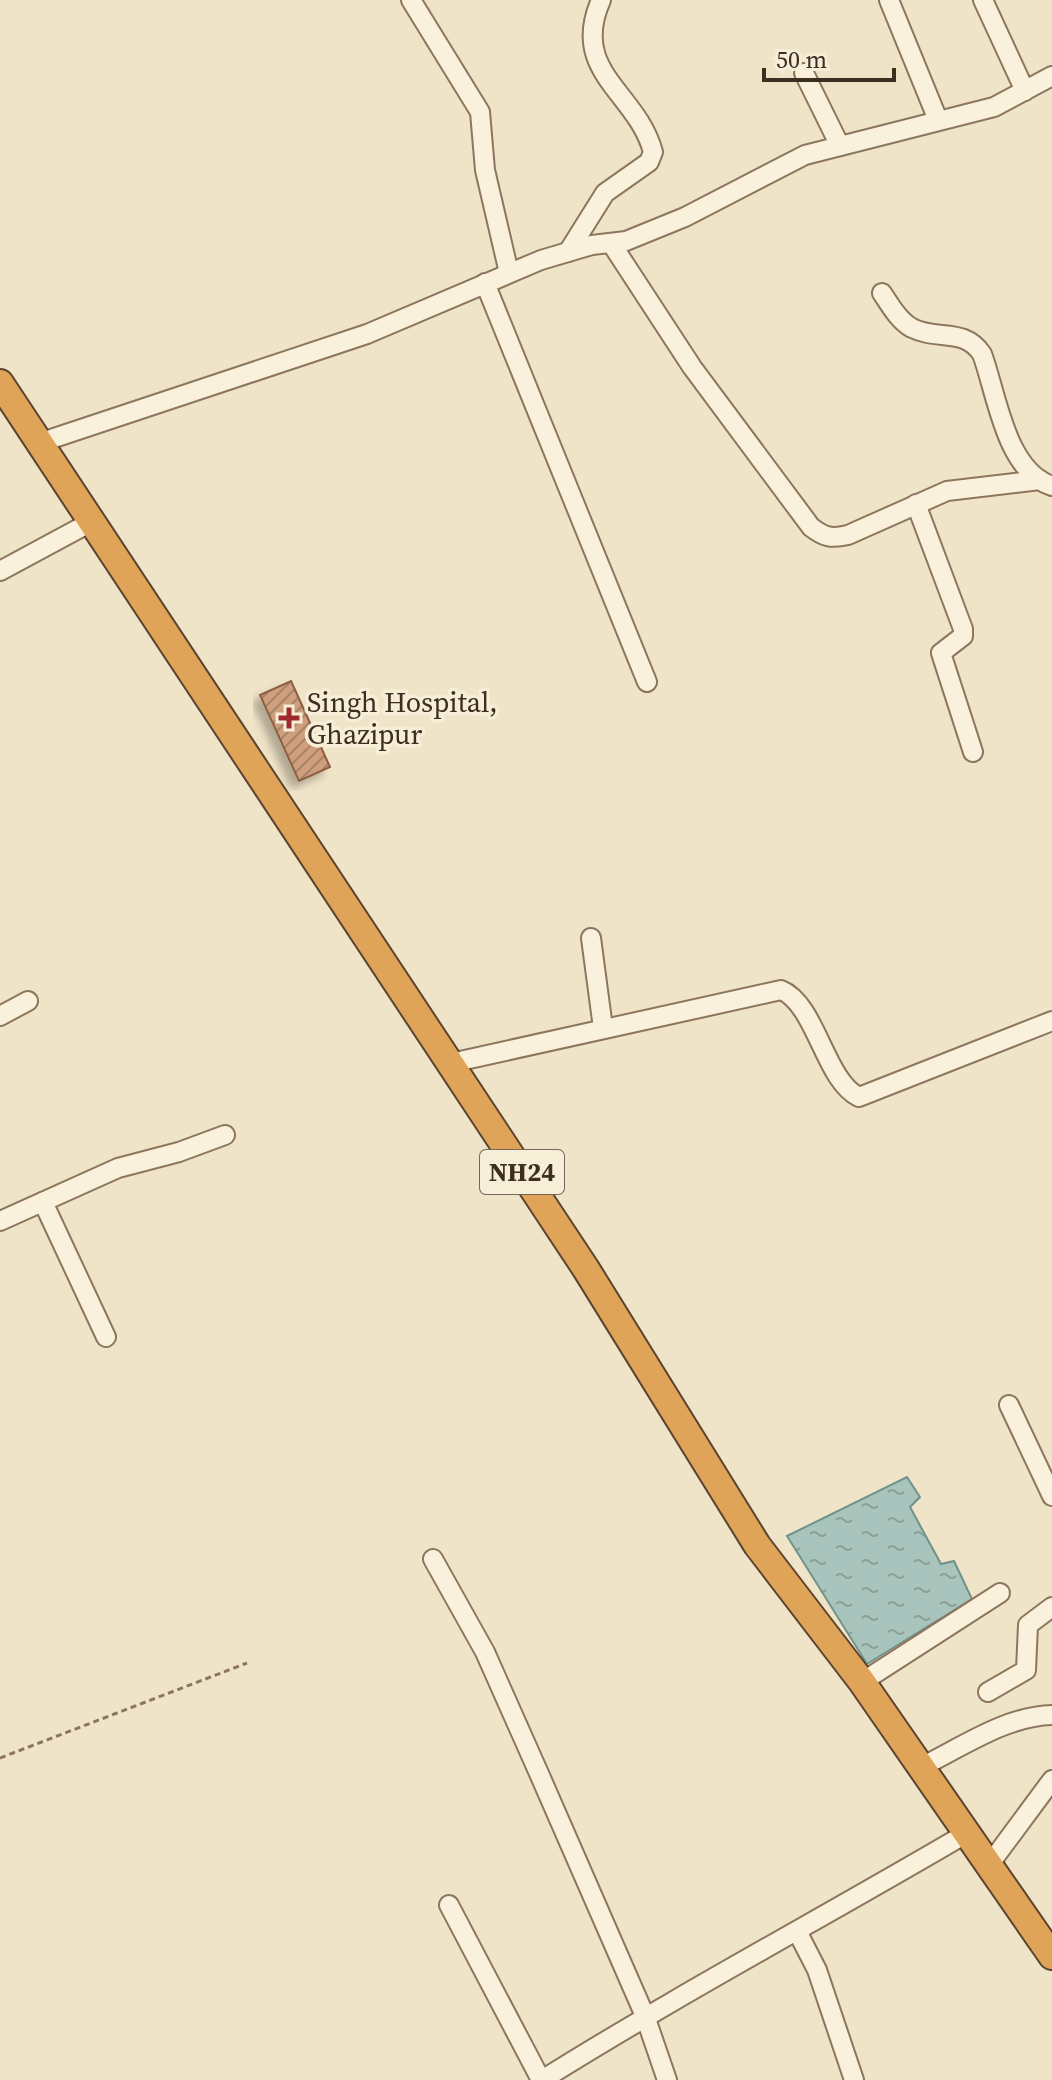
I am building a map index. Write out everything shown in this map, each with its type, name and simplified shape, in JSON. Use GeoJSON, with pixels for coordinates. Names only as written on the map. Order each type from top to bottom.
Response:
{"type":"FeatureCollection","features":[{"type":"Feature","properties":{"kind":"highway","name":"NH24"},"geometry":{"type":"LineString","coordinates":[[0,383],[586,1269],[757,1545],[862,1682],[1052,1956]]}},
{"type":"Feature","properties":{"kind":"street"},"geometry":{"type":"LineString","coordinates":[[411,0],[480,112],[485,170],[509,273]]}},
{"type":"Feature","properties":{"kind":"street"},"geometry":{"type":"LineString","coordinates":[[568,252],[595,204],[612,185],[649,162],[653,152],[601,66],[590,39],[591,25],[601,0]]}},
{"type":"Feature","properties":{"kind":"street"},"geometry":{"type":"LineString","coordinates":[[889,0],[938,120]]}},
{"type":"Feature","properties":{"kind":"street"},"geometry":{"type":"LineString","coordinates":[[983,0],[1025,91]]}},
{"type":"Feature","properties":{"kind":"street"},"geometry":{"type":"LineString","coordinates":[[804,73],[840,146]]}},
{"type":"Feature","properties":{"kind":"street"},"geometry":{"type":"LineString","coordinates":[[39,443],[367,334],[509,273],[568,252],[655,231],[805,155],[994,107],[1052,76]]}},
{"type":"Feature","properties":{"kind":"street"},"geometry":{"type":"LineString","coordinates":[[611,243],[692,367],[811,527],[832,538],[848,535],[947,491],[1046,483]]}},
{"type":"Feature","properties":{"kind":"street"},"geometry":{"type":"LineString","coordinates":[[485,283],[647,682]]}},
{"type":"Feature","properties":{"kind":"street"},"geometry":{"type":"LineString","coordinates":[[882,293],[909,326],[922,332],[963,336],[974,342],[982,354],[1020,459],[1046,483]]}},
{"type":"Feature","properties":{"kind":"street"},"geometry":{"type":"LineString","coordinates":[[916,504],[963,629],[963,636],[941,653],[973,752]]}},
{"type":"Feature","properties":{"kind":"street"},"geometry":{"type":"LineString","coordinates":[[0,571],[91,522]]}},
{"type":"Feature","properties":{"kind":"street"},"geometry":{"type":"LineString","coordinates":[[591,938],[603,1028]]}},
{"type":"Feature","properties":{"kind":"street"},"geometry":{"type":"LineString","coordinates":[[451,1063],[781,990],[796,1002],[847,1086],[859,1097],[1052,1021]]}},
{"type":"Feature","properties":{"kind":"street"},"geometry":{"type":"LineString","coordinates":[[0,1016],[28,1001]]}},
{"type":"Feature","properties":{"kind":"street"},"geometry":{"type":"LineString","coordinates":[[0,1221],[129,1164],[179,1152],[225,1135]]}},
{"type":"Feature","properties":{"kind":"street"},"geometry":{"type":"LineString","coordinates":[[43,1202],[106,1337]]}},
{"type":"Feature","properties":{"kind":"street"},"geometry":{"type":"LineString","coordinates":[[1009,1405],[1052,1496]]}},
{"type":"Feature","properties":{"kind":"street"},"geometry":{"type":"LineString","coordinates":[[433,1559],[485,1652],[645,2016],[667,2080]]}},
{"type":"Feature","properties":{"kind":"street"},"geometry":{"type":"LineString","coordinates":[[862,1682],[1000,1593]]}},
{"type":"Feature","properties":{"kind":"street"},"geometry":{"type":"LineString","coordinates":[[988,1692],[1026,1670],[1028,1625],[1052,1607]]}},
{"type":"Feature","properties":{"kind":"street"},"geometry":{"type":"LineString","coordinates":[[921,1767],[1006,1725],[1026,1718],[1052,1715]]}},
{"type":"Feature","properties":{"kind":"street"},"geometry":{"type":"LineString","coordinates":[[989,1865],[1052,1780]]}},
{"type":"Feature","properties":{"kind":"street"},"geometry":{"type":"LineString","coordinates":[[449,1905],[541,2080],[645,2016],[798,1933],[967,1833]]}},
{"type":"Feature","properties":{"kind":"street"},"geometry":{"type":"LineString","coordinates":[[798,1933],[817,1970],[854,2080]]}},
{"type":"Feature","properties":{"kind":"path"},"geometry":{"type":"LineString","coordinates":[[0,1758],[247,1663]]}},
{"type":"Feature","properties":{"kind":"water"},"geometry":{"type":"Polygon","coordinates":[[[907,1477],[920,1497],[910,1507],[941,1564],[954,1561],[972,1599],[867,1664],[787,1536],[907,1477]]]}},
{"type":"Feature","properties":{"kind":"building"},"geometry":{"type":"Polygon","coordinates":[[[291,681],[330,767],[299,781],[260,695],[291,681]]]}},
{"type":"Feature","properties":{"kind":"place","name":"Singh Hospital, Ghazipur"},"geometry":{"type":"Point","coordinates":[289,718]}}]}
